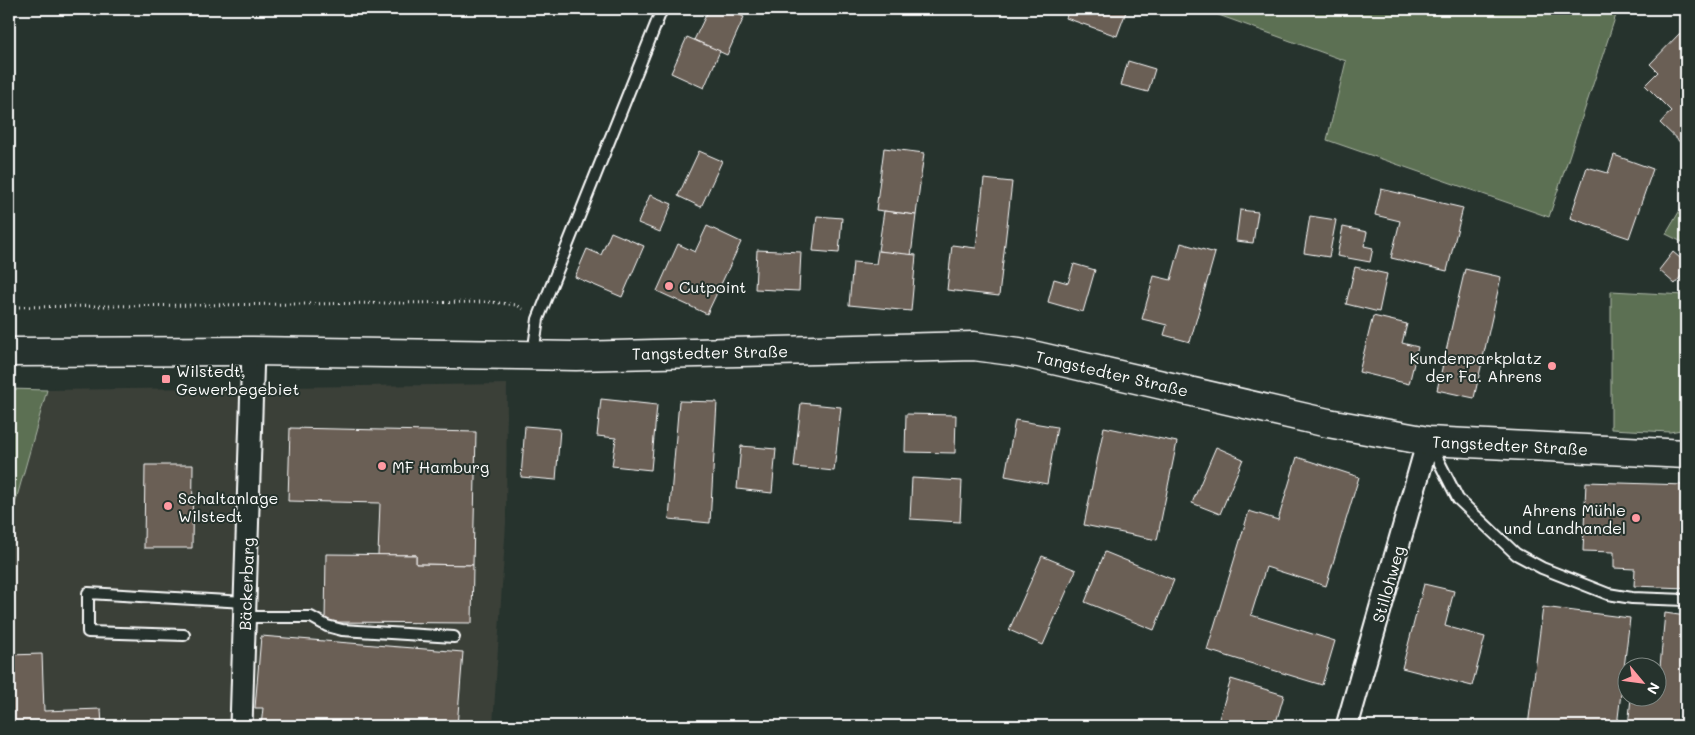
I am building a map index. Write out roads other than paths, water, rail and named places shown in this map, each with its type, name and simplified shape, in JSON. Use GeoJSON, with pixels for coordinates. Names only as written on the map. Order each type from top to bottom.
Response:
{"type":"FeatureCollection","features":[{"type":"Feature","properties":{"kind":"street","name":"Tangstedter Straße"},"geometry":{"type":"LineString","coordinates":[[9,352],[533,355],[974,346],[1019,352],[1328,423],[1428,440],[1686,454]]}},
{"type":"Feature","properties":{"kind":"street","name":"Bäckerbarg"},"geometry":{"type":"LineString","coordinates":[[241,726],[253,352]]}},
{"type":"Feature","properties":{"kind":"street","name":"Stillohweg"},"geometry":{"type":"LineString","coordinates":[[1347,726],[1428,440]]}},
{"type":"Feature","properties":{"kind":"lane"},"geometry":{"type":"LineString","coordinates":[[533,355],[538,319],[662,9]]}},
{"type":"Feature","properties":{"kind":"lane"},"geometry":{"type":"LineString","coordinates":[[1428,440],[1458,498],[1516,554],[1542,568],[1608,594],[1632,598],[1686,600]]}},
{"type":"Feature","properties":{"kind":"lane"},"geometry":{"type":"LineString","coordinates":[[184,635],[88,632],[88,593],[311,617],[342,630],[454,636]]}},
{"type":"Feature","properties":{"kind":"place","name":"Cutpoint"},"geometry":{"type":"Point","coordinates":[669,286]}},
{"type":"Feature","properties":{"kind":"place","name":"Kundenparkplatz der Fa. Ahrens"},"geometry":{"type":"Point","coordinates":[1552,366]}},
{"type":"Feature","properties":{"kind":"place","name":"Wilstedt, Gewerbegebiet"},"geometry":{"type":"Point","coordinates":[166,379]}},
{"type":"Feature","properties":{"kind":"place","name":"MF Hamburg"},"geometry":{"type":"Point","coordinates":[382,466]}},
{"type":"Feature","properties":{"kind":"place","name":"Schaltanlage Wilstedt"},"geometry":{"type":"Point","coordinates":[168,506]}},
{"type":"Feature","properties":{"kind":"place","name":"Ahrens Mühle und Landhandel"},"geometry":{"type":"Point","coordinates":[1636,518]}}]}
